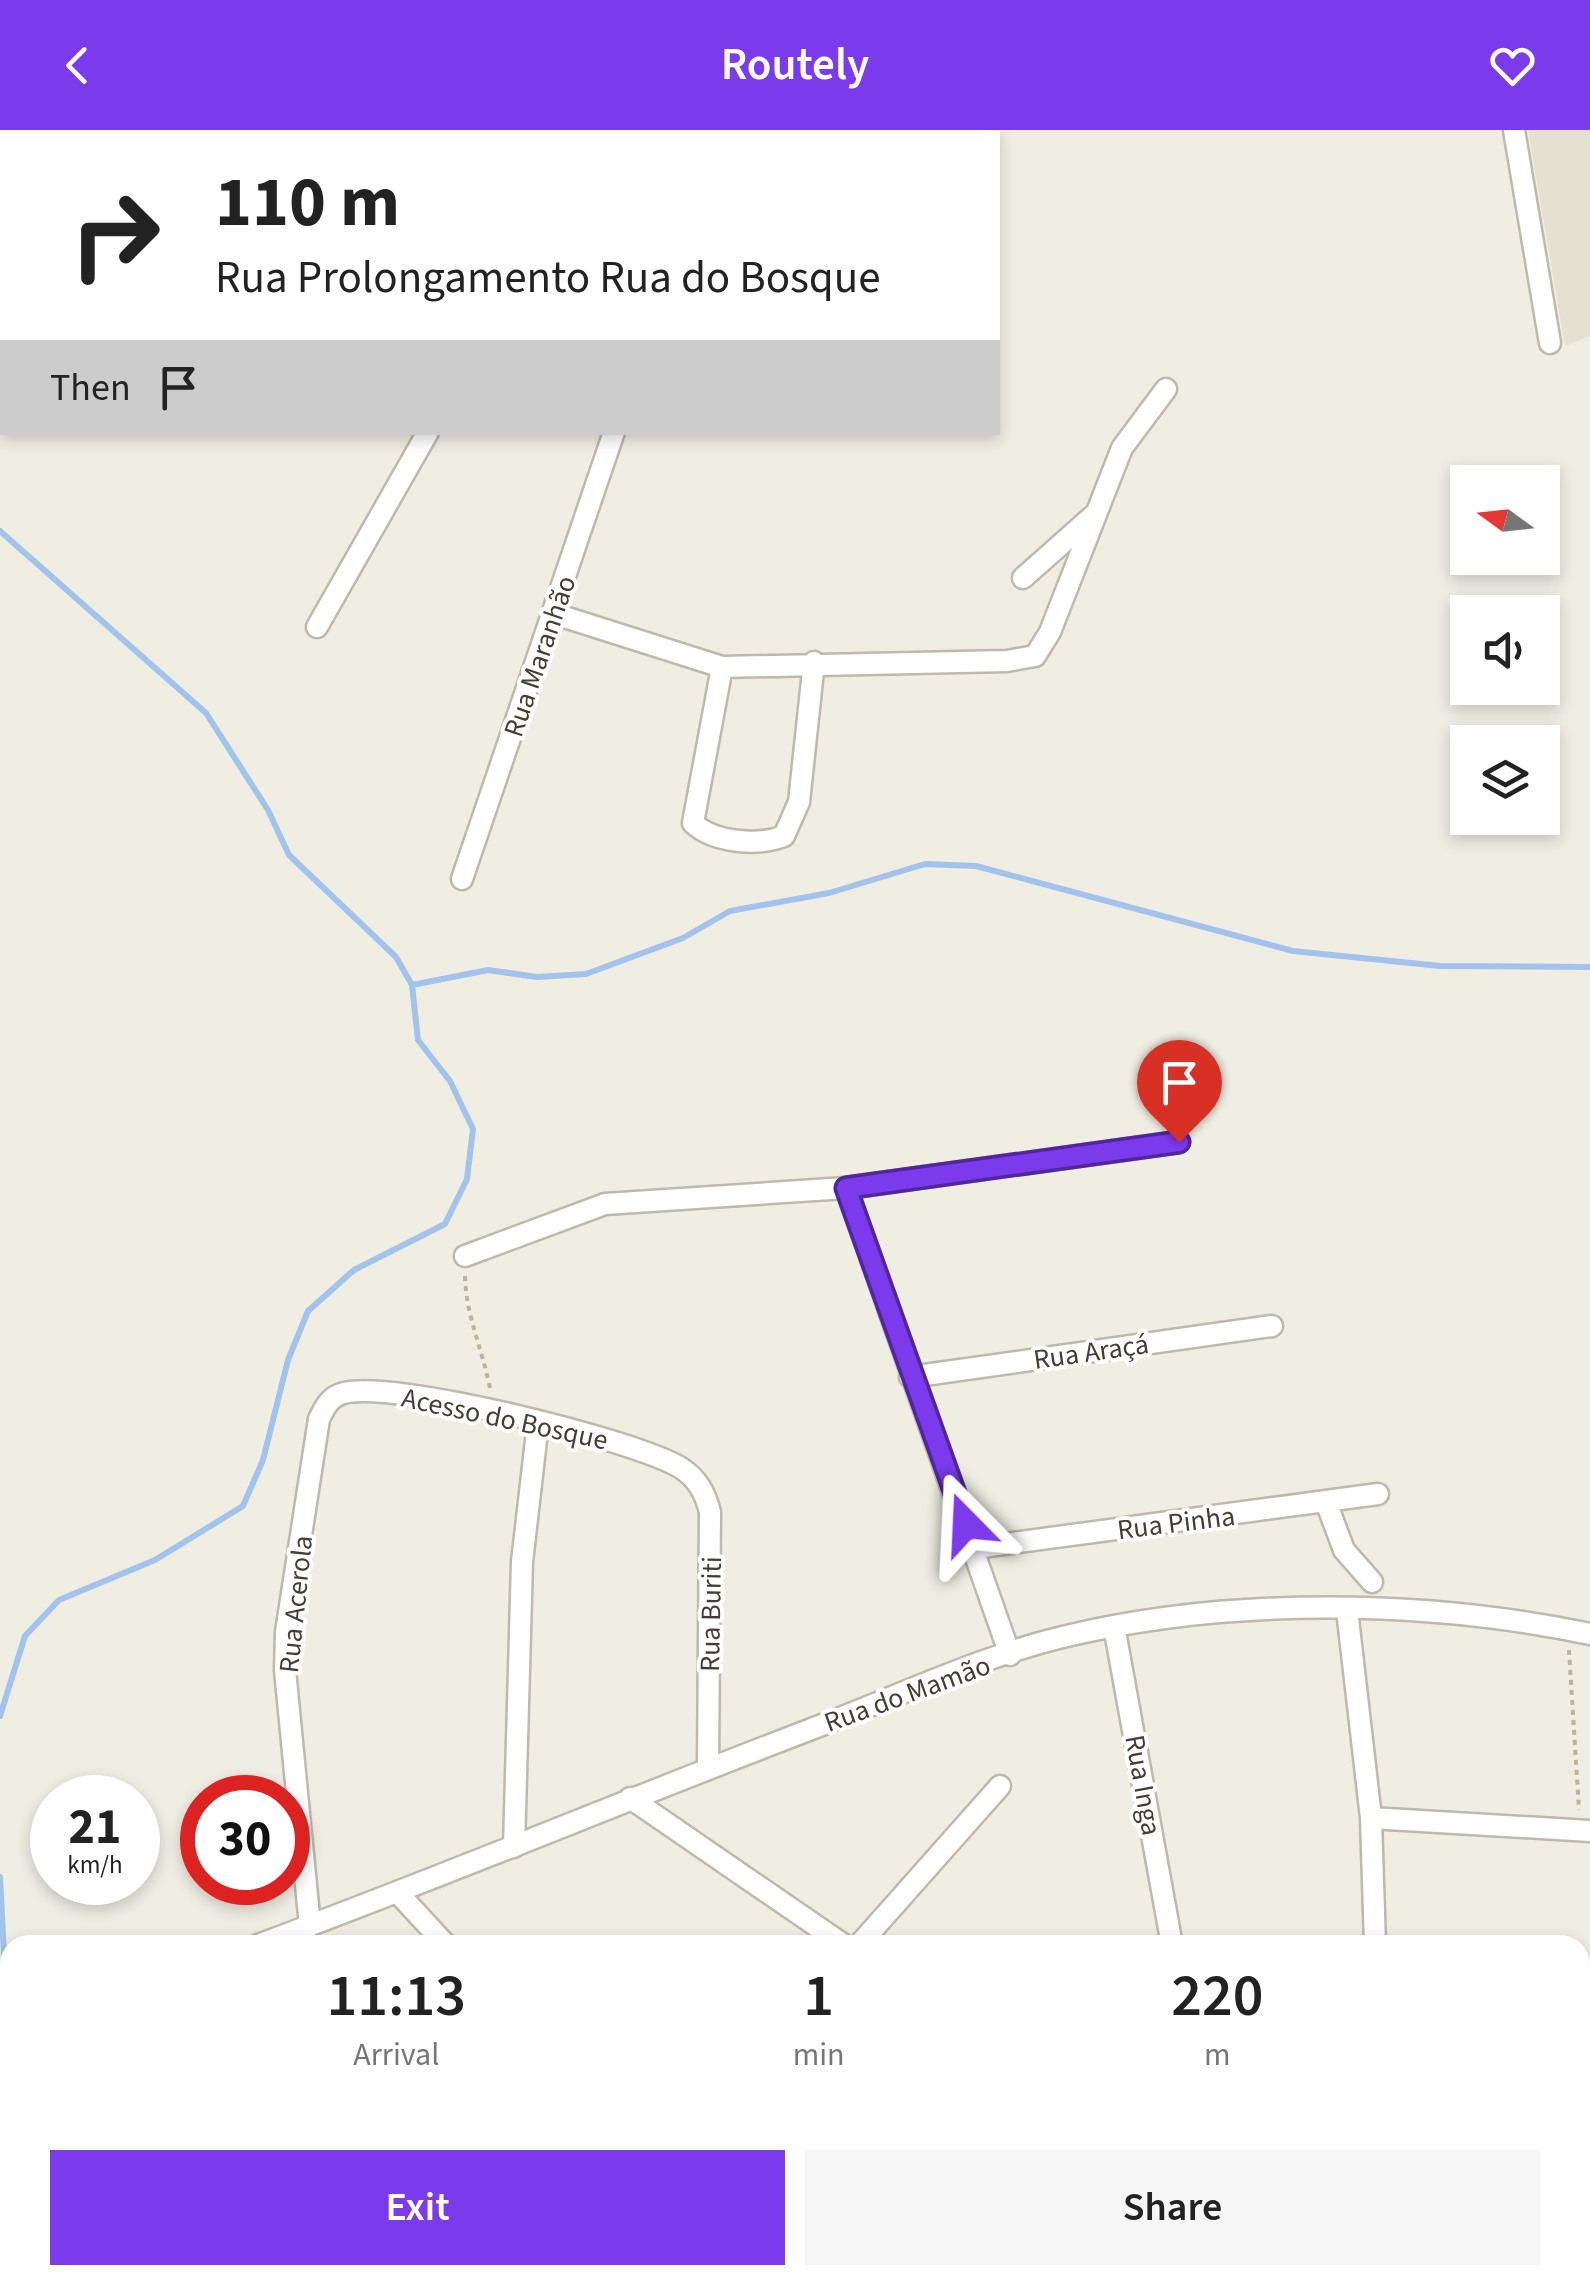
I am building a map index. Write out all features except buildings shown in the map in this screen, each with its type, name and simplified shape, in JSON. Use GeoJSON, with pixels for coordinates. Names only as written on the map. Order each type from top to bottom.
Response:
{"type":"FeatureCollection","features":[{"type":"Feature","properties":{"kind":"street"},"geometry":{"type":"LineString","coordinates":[[1514,130],[1550,343]]}},
{"type":"Feature","properties":{"kind":"street"},"geometry":{"type":"LineString","coordinates":[[555,614],[722,667],[814,662],[1007,661],[1035,656],[1050,632],[1122,448],[1166,389]]}},
{"type":"Feature","properties":{"kind":"street"},"geometry":{"type":"LineString","coordinates":[[317,628],[426,435]]}},
{"type":"Feature","properties":{"kind":"street","name":"Rua Maranhão"},"geometry":{"type":"LineString","coordinates":[[462,879],[613,435]]}},
{"type":"Feature","properties":{"kind":"street"},"geometry":{"type":"LineString","coordinates":[[1024,578],[1096,512]]}},
{"type":"Feature","properties":{"kind":"street"},"geometry":{"type":"LineString","coordinates":[[722,667],[693,823],[718,836],[764,844],[784,836],[799,802],[814,662]]}},
{"type":"Feature","properties":{"kind":"street"},"geometry":{"type":"LineString","coordinates":[[466,1256],[604,1204],[846,1188],[1179,1142]]}},
{"type":"Feature","properties":{"kind":"street"},"geometry":{"type":"LineString","coordinates":[[846,1188],[1010,1655]]}},
{"type":"Feature","properties":{"kind":"street","name":"Rua Araçá"},"geometry":{"type":"LineString","coordinates":[[910,1377],[1272,1326]]}},
{"type":"Feature","properties":{"kind":"street","name":"Acesso do Bosque"},"geometry":{"type":"LineString","coordinates":[[326,1405],[344,1392],[360,1391],[469,1404],[612,1439],[683,1469]]}},
{"type":"Feature","properties":{"kind":"street","name":"Rua Acerola"},"geometry":{"type":"LineString","coordinates":[[310,1926],[285,1670],[286,1632],[314,1445],[326,1405]]}},
{"type":"Feature","properties":{"kind":"street"},"geometry":{"type":"LineString","coordinates":[[514,1848],[522,1562],[538,1423]]}},
{"type":"Feature","properties":{"kind":"street","name":"Rua Buriti"},"geometry":{"type":"LineString","coordinates":[[683,1469],[706,1494],[710,1512],[708,1768]]}},
{"type":"Feature","properties":{"kind":"street","name":"Rua Pinha"},"geometry":{"type":"LineString","coordinates":[[975,1548],[1378,1494]]}},
{"type":"Feature","properties":{"kind":"street"},"geometry":{"type":"LineString","coordinates":[[1326,1502],[1344,1550],[1372,1582]]}},
{"type":"Feature","properties":{"kind":"street","name":"Rua do Mamão"},"geometry":{"type":"LineString","coordinates":[[285,1935],[514,1848],[630,1798],[1010,1655],[1114,1626],[1188,1616],[1426,1608],[1590,1634]]}},
{"type":"Feature","properties":{"kind":"street"},"geometry":{"type":"LineString","coordinates":[[1347,1610],[1371,1818],[1375,1935]]}},
{"type":"Feature","properties":{"kind":"street","name":"Rua Inga"},"geometry":{"type":"LineString","coordinates":[[1114,1626],[1170,1935]]}},
{"type":"Feature","properties":{"kind":"street"},"geometry":{"type":"LineString","coordinates":[[868,1935],[1000,1786]]}},
{"type":"Feature","properties":{"kind":"street"},"geometry":{"type":"LineString","coordinates":[[630,1798],[829,1935]]}},
{"type":"Feature","properties":{"kind":"street"},"geometry":{"type":"LineString","coordinates":[[1371,1818],[1585,1831]]}},
{"type":"Feature","properties":{"kind":"street"},"geometry":{"type":"LineString","coordinates":[[398,1893],[437,1935]]}},
{"type":"Feature","properties":{"kind":"path"},"geometry":{"type":"LineString","coordinates":[[466,1256],[466,1313],[482,1348],[490,1388]]}},
{"type":"Feature","properties":{"kind":"path"},"geometry":{"type":"LineString","coordinates":[[1568,1630],[1585,1831]]}},
{"type":"Feature","properties":{"kind":"shaded area"},"geometry":{"type":"Polygon","coordinates":[[[1528,130],[1590,130],[1590,336],[1565,346],[1528,130]]]}},
{"type":"Feature","properties":{"kind":"waterway"},"geometry":{"type":"LineString","coordinates":[[0,531],[206,713],[268,810],[289,855],[396,957],[412,985],[418,1040],[450,1081],[473,1129],[467,1179],[445,1224],[354,1270],[308,1311],[288,1360],[263,1460],[243,1506],[155,1560],[59,1600],[25,1636],[0,1716]]}},
{"type":"Feature","properties":{"kind":"waterway"},"geometry":{"type":"LineString","coordinates":[[412,985],[488,970],[537,977],[586,974],[683,938],[730,911],[829,893],[925,864],[976,866],[1293,951],[1440,966],[1590,967]]}},
{"type":"Feature","properties":{"kind":"waterway"},"geometry":{"type":"LineString","coordinates":[[0,1877],[3,1935]]}},
{"type":"Feature","properties":{"kind":"route"},"geometry":{"type":"LineString","coordinates":[[966,1524],[910,1377],[846,1188],[1179,1142]]}}]}
